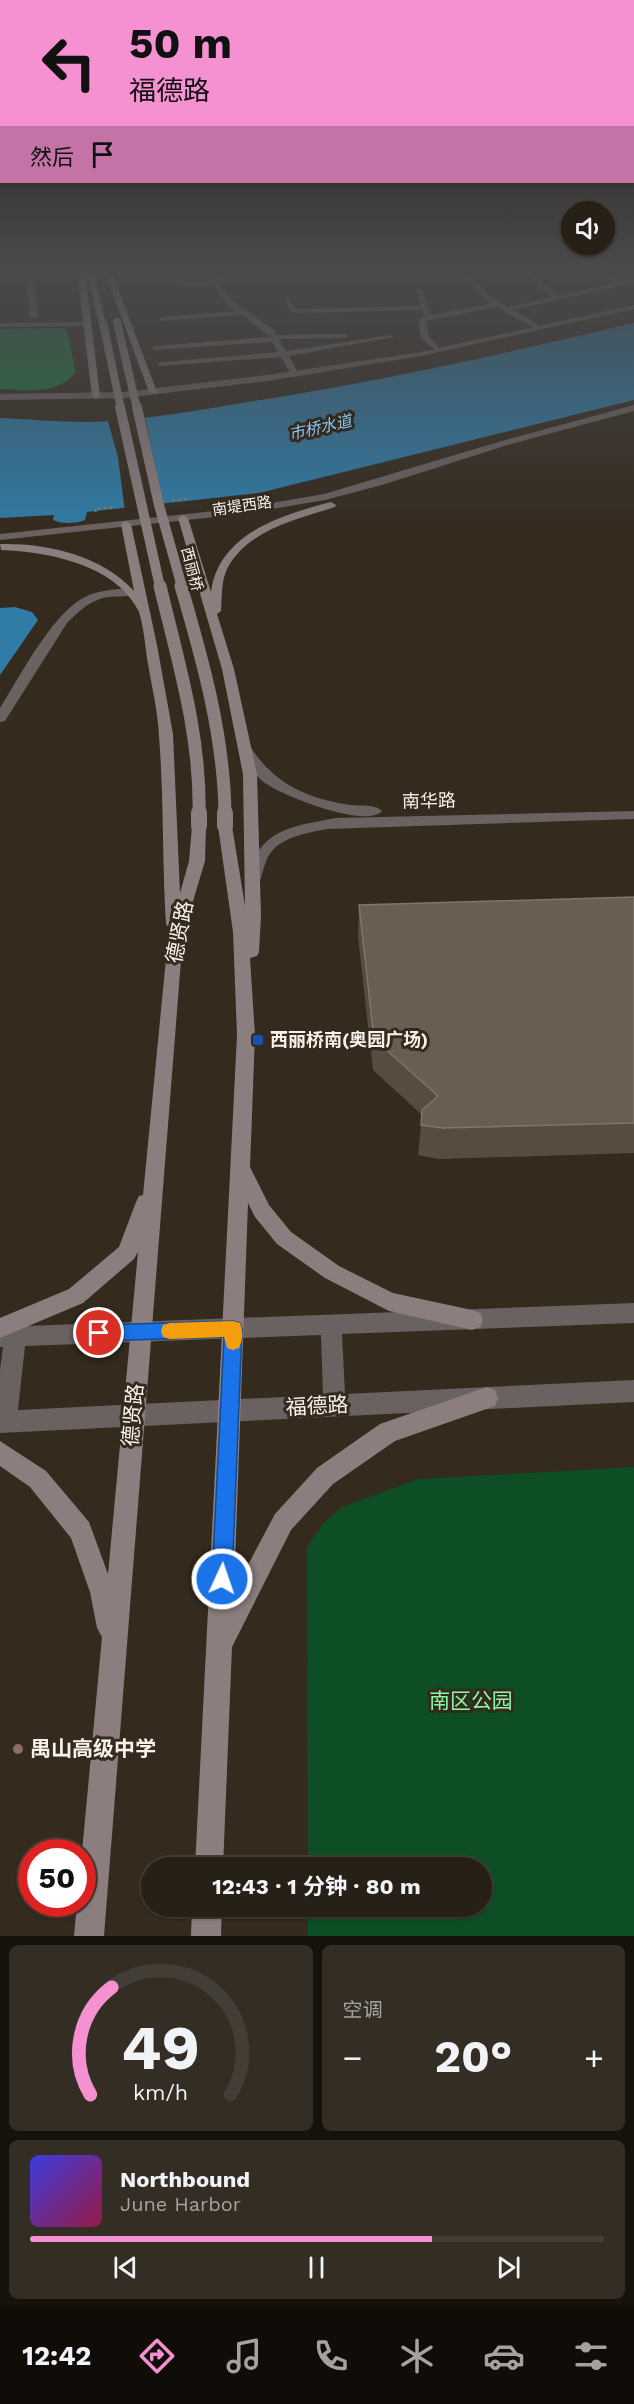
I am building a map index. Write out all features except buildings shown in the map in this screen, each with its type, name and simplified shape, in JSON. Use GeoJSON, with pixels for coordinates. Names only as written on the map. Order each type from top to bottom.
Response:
{"type":"FeatureCollection","features":[{"type":"Feature","properties":{"kind":"main road"},"geometry":{"type":"LineString","coordinates":[[91,357],[96,396]]}},
{"type":"Feature","properties":{"kind":"main road","name":"西丽桥"},"geometry":{"type":"LineString","coordinates":[[110,357],[139,496],[196,740],[200,782],[199,826]]}},
{"type":"Feature","properties":{"kind":"main road","name":"西丽桥"},"geometry":{"type":"LineString","coordinates":[[125,357],[156,495],[219,738],[225,780],[225,825],[241,932],[246,1035]]}},
{"type":"Feature","properties":{"kind":"main road"},"geometry":{"type":"LineString","coordinates":[[140,357],[153,392]]}},
{"type":"Feature","properties":{"kind":"main road"},"geometry":{"type":"LineString","coordinates":[[214,623],[221,570],[231,554],[260,531],[331,505]]}},
{"type":"Feature","properties":{"kind":"main road"},"geometry":{"type":"LineString","coordinates":[[185,523],[228,669],[250,774],[253,916],[209,1857]]}},
{"type":"Feature","properties":{"kind":"main road"},"geometry":{"type":"LineString","coordinates":[[128,529],[145,613],[166,743],[175,935]]}},
{"type":"Feature","properties":{"kind":"main road"},"geometry":{"type":"LineString","coordinates":[[0,545],[44,551],[86,561],[100,568],[130,592],[145,613]]}},
{"type":"Feature","properties":{"kind":"main road","name":"德贤路"},"geometry":{"type":"LineString","coordinates":[[89,1936],[175,935],[197,861],[199,826]]}},
{"type":"Feature","properties":{"kind":"main road"},"geometry":{"type":"LineString","coordinates":[[240,1168],[262,1211],[284,1238],[333,1272],[389,1302],[472,1320]]}},
{"type":"Feature","properties":{"kind":"main road"},"geometry":{"type":"LineString","coordinates":[[5,1334],[76,1296],[127,1253],[153,1182]]}},
{"type":"Feature","properties":{"kind":"main road"},"geometry":{"type":"LineString","coordinates":[[219,1645],[283,1522],[325,1476],[388,1432],[488,1398]]}},
{"type":"Feature","properties":{"kind":"main road"},"geometry":{"type":"LineString","coordinates":[[0,1452],[38,1479],[80,1531],[102,1592],[114,1643]]}},
{"type":"Feature","properties":{"kind":"main road"},"geometry":{"type":"LineString","coordinates":[[206,1936],[207,1917]]}},
{"type":"Feature","properties":{"kind":"street"},"geometry":{"type":"LineString","coordinates":[[162,364],[243,357]]}},
{"type":"Feature","properties":{"kind":"street"},"geometry":{"type":"LineString","coordinates":[[286,357],[295,374]]}},
{"type":"Feature","properties":{"kind":"street"},"geometry":{"type":"LineString","coordinates":[[0,397],[96,396],[153,392],[295,374],[394,357]]}},
{"type":"Feature","properties":{"kind":"street"},"geometry":{"type":"LineString","coordinates":[[63,396],[94,386]]}},
{"type":"Feature","properties":{"kind":"street","name":"南堤西路"},"geometry":{"type":"LineString","coordinates":[[185,523],[325,497],[378,483],[478,450],[634,408]]}},
{"type":"Feature","properties":{"kind":"street","name":"南堤西路"},"geometry":{"type":"LineString","coordinates":[[0,545],[185,523],[248,521],[331,505],[429,478],[451,468],[478,450]]}},
{"type":"Feature","properties":{"kind":"street"},"geometry":{"type":"LineString","coordinates":[[0,718],[62,621],[74,608],[94,596],[130,592]]}},
{"type":"Feature","properties":{"kind":"street","name":"南华路"},"geometry":{"type":"LineString","coordinates":[[246,751],[272,782],[287,790],[360,811],[634,805]]}},
{"type":"Feature","properties":{"kind":"street","name":"南华路"},"geometry":{"type":"LineString","coordinates":[[252,882],[258,861],[265,849],[293,834],[336,823],[634,815]]}},
{"type":"Feature","properties":{"kind":"street"},"geometry":{"type":"LineString","coordinates":[[3,1422],[5,1334],[233,1329],[634,1313]]}},
{"type":"Feature","properties":{"kind":"street"},"geometry":{"type":"LineString","coordinates":[[331,1325],[334,1406]]}},
{"type":"Feature","properties":{"kind":"street","name":"福德路"},"geometry":{"type":"LineString","coordinates":[[3,1422],[634,1391]]}},
{"type":"Feature","properties":{"kind":"green space"},"geometry":{"type":"Polygon","coordinates":[[[0,357],[73,357],[76,372],[60,385],[41,390],[0,389],[0,357]]]}},
{"type":"Feature","properties":{"kind":"green space","name":"南区公园"},"geometry":{"type":"Polygon","coordinates":[[[634,1467],[634,1936],[308,1936],[308,1917],[492,1917],[492,1857],[308,1857],[307,1547],[324,1522],[342,1507],[418,1479],[634,1467]]]}},
{"type":"Feature","properties":{"kind":"water","name":"市桥水道"},"geometry":{"type":"Polygon","coordinates":[[[485,357],[634,357],[634,400],[259,493],[87,512],[85,520],[73,523],[53,520],[54,515],[0,518],[0,418],[65,422],[129,420],[302,393],[485,357]]]}},
{"type":"Feature","properties":{"kind":"water"},"geometry":{"type":"Polygon","coordinates":[[[15,607],[32,612],[38,620],[0,675],[0,608],[15,607]]]}},
{"type":"Feature","properties":{"kind":"pier"},"geometry":{"type":"Polygon","coordinates":[[[144,413],[164,507],[125,512],[118,457],[107,418],[144,413]]]}},
{"type":"Feature","properties":{"kind":"slow traffic"},"geometry":{"type":"LineString","coordinates":[[170,1331],[233,1329],[233,1342]]}},
{"type":"Feature","properties":{"kind":"place","name":"西丽桥南(奥园广场)"},"geometry":{"type":"Point","coordinates":[258,1040]}},
{"type":"Feature","properties":{"kind":"place","name":"禺山高级中学"},"geometry":{"type":"Point","coordinates":[18,1749]}},
{"type":"Feature","properties":{"kind":"route"},"geometry":{"type":"LineString","coordinates":[[99,1333],[233,1329],[222,1579]]}}]}
